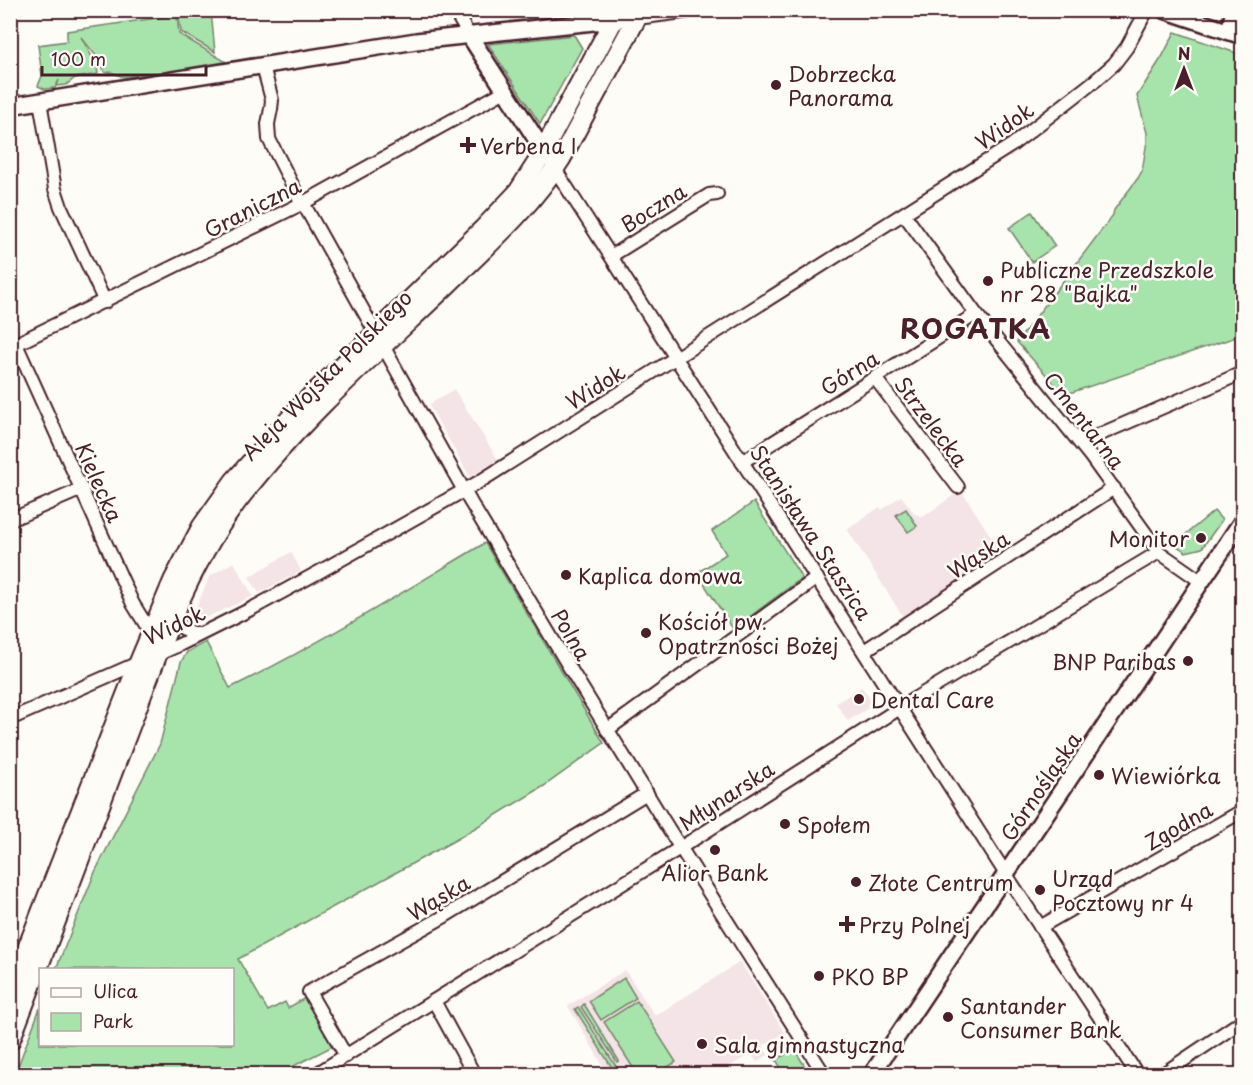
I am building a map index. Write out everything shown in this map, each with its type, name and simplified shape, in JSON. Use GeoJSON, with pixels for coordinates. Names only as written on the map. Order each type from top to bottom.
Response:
{"type":"FeatureCollection","features":[{"type":"Feature","properties":{"kind":"main road","name":"Aleja Wojska Polskiego"},"geometry":{"type":"LineString","coordinates":[[10,992],[151,633],[191,544],[221,498],[302,405],[379,340],[513,220],[533,198],[555,169],[639,14]]}},
{"type":"Feature","properties":{"kind":"main road","name":"Aleja Wojska Polskiego"},"geometry":{"type":"LineString","coordinates":[[10,1041],[159,653],[186,588],[207,547],[229,511],[274,456],[510,201],[532,171],[617,15]]}},
{"type":"Feature","properties":{"kind":"street","name":"Stanisława Staszica"},"geometry":{"type":"LineString","coordinates":[[454,10],[1040,927],[1137,1074]]}},
{"type":"Feature","properties":{"kind":"street"},"geometry":{"type":"LineString","coordinates":[[10,106],[416,41],[617,15],[698,10]]}},
{"type":"Feature","properties":{"kind":"street","name":"Widok"},"geometry":{"type":"LineString","coordinates":[[10,719],[179,645],[276,596],[465,491],[1012,145],[1096,80],[1120,56],[1147,10]]}},
{"type":"Feature","properties":{"kind":"street"},"geometry":{"type":"LineString","coordinates":[[1164,10],[1236,34],[1234,10]]}},
{"type":"Feature","properties":{"kind":"street","name":"Polna"},"geometry":{"type":"LineString","coordinates":[[263,66],[272,100],[267,132],[302,204],[465,491],[607,730],[824,1074]]}},
{"type":"Feature","properties":{"kind":"street","name":"Graniczna"},"geometry":{"type":"LineString","coordinates":[[13,346],[302,204],[505,91]]}},
{"type":"Feature","properties":{"kind":"street"},"geometry":{"type":"LineString","coordinates":[[40,101],[61,207],[105,302]]}},
{"type":"Feature","properties":{"kind":"street","name":"Boczna"},"geometry":{"type":"LineString","coordinates":[[611,256],[709,195],[717,194]]}},
{"type":"Feature","properties":{"kind":"street","name":"Cmentarna"},"geometry":{"type":"LineString","coordinates":[[904,214],[976,314],[1080,443],[1159,552],[1202,582]]}},
{"type":"Feature","properties":{"kind":"street","name":"Górna"},"geometry":{"type":"LineString","coordinates":[[742,462],[976,314]]}},
{"type":"Feature","properties":{"kind":"street","name":"Kielecka"},"geometry":{"type":"LineString","coordinates":[[13,346],[82,489],[133,604],[151,633]]}},
{"type":"Feature","properties":{"kind":"street"},"geometry":{"type":"LineString","coordinates":[[1080,443],[1242,373]]}},
{"type":"Feature","properties":{"kind":"street","name":"Strzelecka"},"geometry":{"type":"LineString","coordinates":[[876,378],[958,487]]}},
{"type":"Feature","properties":{"kind":"street","name":"Wąska"},"geometry":{"type":"LineString","coordinates":[[864,651],[1114,488]]}},
{"type":"Feature","properties":{"kind":"street"},"geometry":{"type":"LineString","coordinates":[[10,520],[82,489]]}},
{"type":"Feature","properties":{"kind":"street","name":"Górnośląska"},"geometry":{"type":"LineString","coordinates":[[872,1074],[1242,521]]}},
{"type":"Feature","properties":{"kind":"street","name":"Młynarska"},"geometry":{"type":"LineString","coordinates":[[316,1074],[900,708],[1159,552]]}},
{"type":"Feature","properties":{"kind":"street"},"geometry":{"type":"LineString","coordinates":[[607,730],[817,578]]}},
{"type":"Feature","properties":{"kind":"street"},"geometry":{"type":"LineString","coordinates":[[174,616],[184,630],[198,634]]}},
{"type":"Feature","properties":{"kind":"street","name":"Wąska"},"geometry":{"type":"LineString","coordinates":[[346,1056],[309,992],[445,916],[647,794]]}},
{"type":"Feature","properties":{"kind":"street","name":"Zgodna"},"geometry":{"type":"LineString","coordinates":[[1040,927],[1242,811]]}},
{"type":"Feature","properties":{"kind":"street"},"geometry":{"type":"LineString","coordinates":[[434,1001],[474,1074]]}},
{"type":"Feature","properties":{"kind":"street"},"geometry":{"type":"LineString","coordinates":[[1163,1074],[1242,1021]]}},
{"type":"Feature","properties":{"kind":"shaded area"},"geometry":{"type":"Polygon","coordinates":[[[454,389],[498,460],[470,477],[429,405],[454,389]]]}},
{"type":"Feature","properties":{"kind":"shaded area"},"geometry":{"type":"Polygon","coordinates":[[[961,490],[1002,554],[904,618],[847,529],[880,507],[882,510],[901,496],[915,514],[923,517],[961,490]]]}},
{"type":"Feature","properties":{"kind":"shaded area"},"geometry":{"type":"Polygon","coordinates":[[[291,552],[301,571],[259,593],[249,577],[291,552]]]}},
{"type":"Feature","properties":{"kind":"shaded area"},"geometry":{"type":"Polygon","coordinates":[[[234,562],[253,596],[188,626],[210,576],[234,562]]]}},
{"type":"Feature","properties":{"kind":"shaded area"},"geometry":{"type":"Polygon","coordinates":[[[862,687],[872,702],[867,705],[868,708],[848,721],[836,703],[862,687]]]}},
{"type":"Feature","properties":{"kind":"shaded area"},"geometry":{"type":"Polygon","coordinates":[[[740,962],[785,1033],[763,1046],[768,1055],[757,1062],[751,1054],[716,1074],[608,1074],[568,1006],[625,970],[655,1016],[740,962]]]}},
{"type":"Feature","properties":{"kind":"green space"},"geometry":{"type":"Polygon","coordinates":[[[211,11],[215,52],[181,32],[178,12],[211,11]]]}},
{"type":"Feature","properties":{"kind":"green space"},"geometry":{"type":"Polygon","coordinates":[[[177,15],[179,34],[228,63],[123,77],[111,72],[105,73],[100,61],[81,37],[97,66],[98,74],[75,78],[66,85],[57,86],[59,80],[55,88],[44,89],[38,86],[42,76],[38,45],[67,41],[67,31],[177,15]]]}},
{"type":"Feature","properties":{"kind":"green space"},"geometry":{"type":"Polygon","coordinates":[[[1175,32],[1242,55],[1242,335],[1064,395],[1017,342],[1113,215],[1114,210],[1142,171],[1147,133],[1137,96],[1175,32]]]}},
{"type":"Feature","properties":{"kind":"green space"},"geometry":{"type":"Polygon","coordinates":[[[574,35],[582,48],[540,124],[488,44],[574,35]]]}},
{"type":"Feature","properties":{"kind":"green space"},"geometry":{"type":"Polygon","coordinates":[[[1032,212],[1055,246],[1032,262],[1009,228],[1032,212]]]}},
{"type":"Feature","properties":{"kind":"green space"},"geometry":{"type":"Polygon","coordinates":[[[754,502],[802,578],[733,629],[697,573],[726,554],[712,531],[754,502]]]}},
{"type":"Feature","properties":{"kind":"green space"},"geometry":{"type":"Polygon","coordinates":[[[906,509],[917,526],[908,532],[896,515],[906,509]]]}},
{"type":"Feature","properties":{"kind":"green space"},"geometry":{"type":"Polygon","coordinates":[[[1214,511],[1222,520],[1202,548],[1186,552],[1174,544],[1214,511]]]}},
{"type":"Feature","properties":{"kind":"green space"},"geometry":{"type":"Polygon","coordinates":[[[485,543],[604,743],[544,786],[457,839],[238,959],[268,1011],[285,1002],[288,1008],[305,998],[333,1046],[278,1074],[15,1074],[39,1011],[39,1046],[234,1046],[234,968],[56,968],[95,872],[160,744],[181,662],[187,652],[206,642],[230,688],[391,600],[485,543]]]}},
{"type":"Feature","properties":{"kind":"green space"},"geometry":{"type":"Polygon","coordinates":[[[624,978],[636,998],[601,1020],[589,1001],[624,978]]]}},
{"type":"Feature","properties":{"kind":"green space"},"geometry":{"type":"Polygon","coordinates":[[[637,1001],[676,1062],[656,1074],[637,1074],[604,1022],[637,1001]]]}},
{"type":"Feature","properties":{"kind":"green space"},"geometry":{"type":"Polygon","coordinates":[[[584,1004],[619,1061],[617,1062],[581,1007],[584,1004]]]}},
{"type":"Feature","properties":{"kind":"green space"},"geometry":{"type":"Polygon","coordinates":[[[578,1007],[621,1074],[616,1074],[575,1009],[578,1007]]]}},
{"type":"Feature","properties":{"kind":"green space"},"geometry":{"type":"Polygon","coordinates":[[[789,1052],[796,1052],[810,1074],[785,1074],[776,1060],[789,1052]]]}},
{"type":"Feature","properties":{"kind":"place","name":"Dobrzecka Panorama"},"geometry":{"type":"Point","coordinates":[776,85]}},
{"type":"Feature","properties":{"kind":"place","name":"Verbena I"},"geometry":{"type":"Point","coordinates":[468,145]}},
{"type":"Feature","properties":{"kind":"place","name":"Publiczne Przedszkole nr 28 \"Bajka\""},"geometry":{"type":"Point","coordinates":[988,281]}},
{"type":"Feature","properties":{"kind":"place","name":"Monitor"},"geometry":{"type":"Point","coordinates":[1201,538]}},
{"type":"Feature","properties":{"kind":"place","name":"Kaplica domowa"},"geometry":{"type":"Point","coordinates":[566,575]}},
{"type":"Feature","properties":{"kind":"place","name":"Kościół pw. Opatrzności Bożej"},"geometry":{"type":"Point","coordinates":[646,633]}},
{"type":"Feature","properties":{"kind":"place","name":"BNP Paribas"},"geometry":{"type":"Point","coordinates":[1188,661]}},
{"type":"Feature","properties":{"kind":"place","name":"Dental Care"},"geometry":{"type":"Point","coordinates":[859,699]}},
{"type":"Feature","properties":{"kind":"place","name":"Wiewiórka"},"geometry":{"type":"Point","coordinates":[1099,775]}},
{"type":"Feature","properties":{"kind":"place","name":"Społem"},"geometry":{"type":"Point","coordinates":[785,824]}},
{"type":"Feature","properties":{"kind":"place","name":"Alior Bank"},"geometry":{"type":"Point","coordinates":[715,850]}},
{"type":"Feature","properties":{"kind":"place","name":"Złote Centrum"},"geometry":{"type":"Point","coordinates":[856,882]}},
{"type":"Feature","properties":{"kind":"place","name":"Urząd Pocztowy nr 4"},"geometry":{"type":"Point","coordinates":[1040,890]}},
{"type":"Feature","properties":{"kind":"place","name":"Przy Polnej"},"geometry":{"type":"Point","coordinates":[847,924]}},
{"type":"Feature","properties":{"kind":"place","name":"PKO BP"},"geometry":{"type":"Point","coordinates":[819,976]}},
{"type":"Feature","properties":{"kind":"place","name":"Santander Consumer Bank"},"geometry":{"type":"Point","coordinates":[948,1017]}},
{"type":"Feature","properties":{"kind":"place","name":"Sala gimnastyczna"},"geometry":{"type":"Point","coordinates":[702,1044]}},
{"type":"Feature","properties":{"kind":"district","name":"ROGATKA"},"geometry":{"type":"Point","coordinates":[976,327]}}]}
